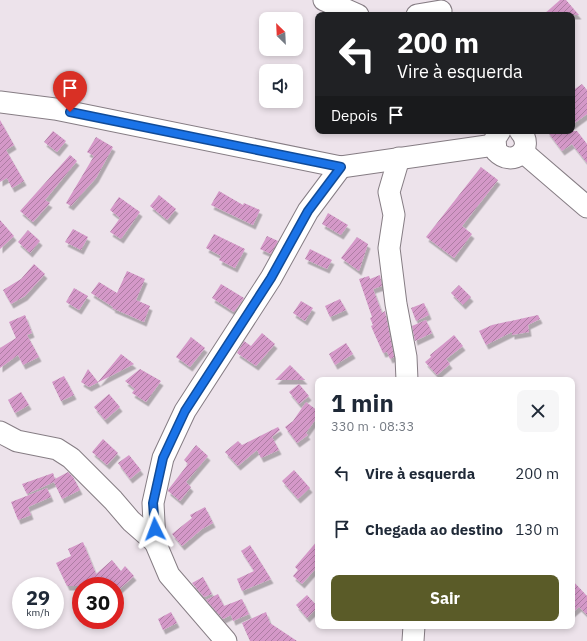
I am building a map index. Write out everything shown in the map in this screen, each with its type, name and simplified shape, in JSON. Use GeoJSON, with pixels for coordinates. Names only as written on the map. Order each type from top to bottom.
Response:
{"type":"FeatureCollection","features":[{"type":"Feature","properties":{"kind":"street"},"geometry":{"type":"LineString","coordinates":[[324,0],[351,12]]}},
{"type":"Feature","properties":{"kind":"street"},"geometry":{"type":"LineString","coordinates":[[429,12],[441,9]]}},
{"type":"Feature","properties":{"kind":"street"},"geometry":{"type":"LineString","coordinates":[[0,102],[55,109],[341,167],[400,158],[497,138],[496,151],[506,158],[513,158],[523,152],[526,140],[522,134]]}},
{"type":"Feature","properties":{"kind":"street"},"geometry":{"type":"LineString","coordinates":[[523,152],[587,207]]}},
{"type":"Feature","properties":{"kind":"street"},"geometry":{"type":"LineString","coordinates":[[400,158],[389,192],[394,215],[389,248],[396,304],[406,357],[407,377]]}},
{"type":"Feature","properties":{"kind":"street"},"geometry":{"type":"LineString","coordinates":[[226,641],[169,575],[155,542],[153,503],[163,458],[185,411],[271,278],[308,211],[341,167]]}},
{"type":"Feature","properties":{"kind":"street"},"geometry":{"type":"LineString","coordinates":[[0,432],[17,441],[57,449],[71,458],[113,500],[131,521],[155,542]]}},
{"type":"Feature","properties":{"kind":"street"},"geometry":{"type":"LineString","coordinates":[[413,641],[414,629]]}},
{"type":"Feature","properties":{"kind":"building"},"geometry":{"type":"Polygon","coordinates":[[[560,0],[566,0],[579,15],[575,15],[575,12],[546,12],[560,0]]]}},
{"type":"Feature","properties":{"kind":"building"},"geometry":{"type":"Polygon","coordinates":[[[582,84],[587,90],[587,114],[575,123],[575,89],[582,84]]]}},
{"type":"Feature","properties":{"kind":"building"},"geometry":{"type":"Polygon","coordinates":[[[0,120],[14,145],[6,150],[24,181],[12,188],[7,178],[0,182],[0,120]]]}},
{"type":"Feature","properties":{"kind":"building"},"geometry":{"type":"Polygon","coordinates":[[[53,131],[66,141],[57,152],[44,142],[53,131]]]}},
{"type":"Feature","properties":{"kind":"building"},"geometry":{"type":"Polygon","coordinates":[[[575,131],[577,131],[587,144],[587,163],[572,144],[562,151],[549,134],[575,134],[575,131]]]}},
{"type":"Feature","properties":{"kind":"building"},"geometry":{"type":"Polygon","coordinates":[[[96,137],[113,147],[96,178],[71,206],[66,203],[94,156],[87,152],[96,137]]]}},
{"type":"Feature","properties":{"kind":"building"},"geometry":{"type":"Polygon","coordinates":[[[70,155],[77,161],[45,200],[50,203],[33,222],[20,211],[70,155]]]}},
{"type":"Feature","properties":{"kind":"building"},"geometry":{"type":"Polygon","coordinates":[[[481,167],[498,180],[462,226],[472,234],[454,258],[426,237],[481,167]]]}},
{"type":"Feature","properties":{"kind":"building"},"geometry":{"type":"Polygon","coordinates":[[[219,191],[243,205],[244,203],[260,210],[253,225],[211,205],[219,191]]]}},
{"type":"Feature","properties":{"kind":"building"},"geometry":{"type":"Polygon","coordinates":[[[159,195],[176,209],[167,220],[150,206],[159,195]]]}},
{"type":"Feature","properties":{"kind":"building"},"geometry":{"type":"Polygon","coordinates":[[[119,197],[140,212],[121,239],[110,232],[120,218],[110,210],[119,197]]]}},
{"type":"Feature","properties":{"kind":"building"},"geometry":{"type":"Polygon","coordinates":[[[328,213],[348,225],[341,235],[322,224],[328,213]]]}},
{"type":"Feature","properties":{"kind":"building"},"geometry":{"type":"Polygon","coordinates":[[[0,220],[14,236],[0,249],[0,220]]]}},
{"type":"Feature","properties":{"kind":"building"},"geometry":{"type":"Polygon","coordinates":[[[73,229],[88,237],[81,250],[65,242],[73,229]]]}},
{"type":"Feature","properties":{"kind":"building"},"geometry":{"type":"Polygon","coordinates":[[[28,230],[40,241],[30,253],[18,242],[28,230]]]}},
{"type":"Feature","properties":{"kind":"building"},"geometry":{"type":"Polygon","coordinates":[[[214,234],[245,249],[235,268],[219,260],[221,256],[206,248],[214,234]]]}},
{"type":"Feature","properties":{"kind":"building"},"geometry":{"type":"Polygon","coordinates":[[[267,236],[278,241],[271,254],[260,249],[267,236]]]}},
{"type":"Feature","properties":{"kind":"building"},"geometry":{"type":"Polygon","coordinates":[[[357,237],[368,244],[359,271],[341,258],[357,237]]]}},
{"type":"Feature","properties":{"kind":"building"},"geometry":{"type":"Polygon","coordinates":[[[310,249],[332,260],[327,269],[305,259],[310,249]]]}},
{"type":"Feature","properties":{"kind":"building"},"geometry":{"type":"Polygon","coordinates":[[[34,264],[45,274],[25,296],[11,304],[3,290],[21,279],[34,264]]]}},
{"type":"Feature","properties":{"kind":"building"},"geometry":{"type":"Polygon","coordinates":[[[127,271],[145,279],[136,300],[150,306],[144,322],[112,308],[113,307],[91,293],[99,282],[117,293],[127,271]]]}},
{"type":"Feature","properties":{"kind":"building"},"geometry":{"type":"Polygon","coordinates":[[[380,275],[382,286],[373,289],[382,313],[385,311],[394,357],[390,359],[387,352],[383,353],[371,326],[373,325],[370,318],[372,317],[359,279],[369,276],[370,279],[380,275]]]}},
{"type":"Feature","properties":{"kind":"building"},"geometry":{"type":"Polygon","coordinates":[[[221,284],[244,298],[234,312],[212,298],[221,284]]]}},
{"type":"Feature","properties":{"kind":"building"},"geometry":{"type":"Polygon","coordinates":[[[459,285],[471,297],[463,305],[451,293],[459,285]]]}},
{"type":"Feature","properties":{"kind":"building"},"geometry":{"type":"Polygon","coordinates":[[[74,288],[88,296],[79,310],[66,302],[74,288]]]}},
{"type":"Feature","properties":{"kind":"building"},"geometry":{"type":"Polygon","coordinates":[[[340,299],[346,310],[330,317],[325,306],[340,299]]]}},
{"type":"Feature","properties":{"kind":"building"},"geometry":{"type":"Polygon","coordinates":[[[301,301],[313,308],[305,321],[293,313],[301,301]]]}},
{"type":"Feature","properties":{"kind":"building"},"geometry":{"type":"Polygon","coordinates":[[[424,303],[429,315],[416,321],[411,308],[424,303]]]}},
{"type":"Feature","properties":{"kind":"building"},"geometry":{"type":"Polygon","coordinates":[[[25,315],[32,333],[27,335],[39,357],[23,365],[18,355],[0,368],[0,348],[16,338],[9,322],[25,315]]]}},
{"type":"Feature","properties":{"kind":"building"},"geometry":{"type":"Polygon","coordinates":[[[538,315],[540,319],[528,325],[529,332],[512,335],[512,332],[486,345],[479,331],[492,325],[538,315]]]}},
{"type":"Feature","properties":{"kind":"building"},"geometry":{"type":"Polygon","coordinates":[[[426,320],[432,333],[415,341],[412,326],[426,320]]]}},
{"type":"Feature","properties":{"kind":"building"},"geometry":{"type":"Polygon","coordinates":[[[262,333],[275,344],[256,366],[237,353],[244,341],[251,346],[262,333]]]}},
{"type":"Feature","properties":{"kind":"building"},"geometry":{"type":"Polygon","coordinates":[[[454,335],[463,346],[446,359],[450,364],[437,375],[425,362],[431,357],[430,355],[454,335]]]}},
{"type":"Feature","properties":{"kind":"building"},"geometry":{"type":"Polygon","coordinates":[[[191,337],[205,348],[190,367],[176,357],[191,337]]]}},
{"type":"Feature","properties":{"kind":"building"},"geometry":{"type":"Polygon","coordinates":[[[346,343],[353,354],[335,365],[329,354],[346,343]]]}},
{"type":"Feature","properties":{"kind":"building"},"geometry":{"type":"Polygon","coordinates":[[[121,354],[134,364],[89,387],[81,382],[88,369],[98,382],[121,354]]]}},
{"type":"Feature","properties":{"kind":"building"},"geometry":{"type":"Polygon","coordinates":[[[290,365],[305,380],[275,380],[290,365]]]}},
{"type":"Feature","properties":{"kind":"building"},"geometry":{"type":"Polygon","coordinates":[[[140,369],[161,381],[146,402],[132,393],[135,389],[125,381],[140,369]]]}},
{"type":"Feature","properties":{"kind":"building"},"geometry":{"type":"Polygon","coordinates":[[[64,376],[74,395],[61,401],[52,382],[64,376]]]}},
{"type":"Feature","properties":{"kind":"building"},"geometry":{"type":"Polygon","coordinates":[[[299,384],[309,396],[299,404],[289,392],[299,384]]]}},
{"type":"Feature","properties":{"kind":"building"},"geometry":{"type":"Polygon","coordinates":[[[21,392],[29,405],[15,413],[8,400],[21,392]]]}},
{"type":"Feature","properties":{"kind":"building"},"geometry":{"type":"Polygon","coordinates":[[[109,394],[120,407],[105,420],[94,407],[109,394]]]}},
{"type":"Feature","properties":{"kind":"building"},"geometry":{"type":"Polygon","coordinates":[[[306,402],[315,409],[315,420],[306,433],[308,435],[297,443],[285,427],[293,421],[306,402]]]}},
{"type":"Feature","properties":{"kind":"building"},"geometry":{"type":"Polygon","coordinates":[[[278,427],[280,430],[272,437],[279,450],[261,458],[257,450],[238,466],[225,452],[238,441],[242,445],[278,427]]]}},
{"type":"Feature","properties":{"kind":"building"},"geometry":{"type":"Polygon","coordinates":[[[103,439],[118,453],[107,465],[92,452],[103,439]]]}},
{"type":"Feature","properties":{"kind":"building"},"geometry":{"type":"Polygon","coordinates":[[[196,445],[208,456],[186,482],[191,487],[180,501],[168,490],[188,464],[184,460],[196,445]]]}},
{"type":"Feature","properties":{"kind":"building"},"geometry":{"type":"Polygon","coordinates":[[[129,455],[141,470],[130,479],[118,463],[129,455]]]}},
{"type":"Feature","properties":{"kind":"building"},"geometry":{"type":"Polygon","coordinates":[[[294,470],[310,488],[298,499],[282,481],[294,470]]]}},
{"type":"Feature","properties":{"kind":"building"},"geometry":{"type":"Polygon","coordinates":[[[68,472],[73,477],[80,490],[62,499],[54,482],[27,494],[22,484],[53,473],[55,479],[68,472]]]}},
{"type":"Feature","properties":{"kind":"building"},"geometry":{"type":"Polygon","coordinates":[[[47,488],[51,497],[28,507],[31,515],[18,520],[11,502],[47,488]]]}},
{"type":"Feature","properties":{"kind":"building"},"geometry":{"type":"Polygon","coordinates":[[[205,507],[213,523],[202,529],[182,546],[172,534],[192,518],[190,515],[205,507]]]}},
{"type":"Feature","properties":{"kind":"building"},"geometry":{"type":"Polygon","coordinates":[[[83,542],[96,574],[112,560],[121,571],[125,566],[134,576],[124,585],[124,577],[72,577],[72,586],[67,586],[56,563],[71,556],[68,549],[83,542]]]}},
{"type":"Feature","properties":{"kind":"building"},"geometry":{"type":"Polygon","coordinates":[[[315,544],[315,569],[302,584],[293,576],[298,570],[295,567],[315,544]]]}},
{"type":"Feature","properties":{"kind":"building"},"geometry":{"type":"Polygon","coordinates":[[[250,545],[271,579],[242,591],[237,579],[254,571],[241,551],[250,545]]]}},
{"type":"Feature","properties":{"kind":"building"},"geometry":{"type":"Polygon","coordinates":[[[203,577],[212,594],[204,597],[192,583],[203,577]]]}},
{"type":"Feature","properties":{"kind":"building"},"geometry":{"type":"Polygon","coordinates":[[[575,583],[587,596],[587,615],[579,607],[575,610],[575,583]]]}},
{"type":"Feature","properties":{"kind":"building"},"geometry":{"type":"Polygon","coordinates":[[[218,594],[224,606],[242,599],[249,614],[233,621],[231,615],[223,619],[206,600],[218,594]]]}},
{"type":"Feature","properties":{"kind":"building"},"geometry":{"type":"Polygon","coordinates":[[[307,595],[315,604],[315,610],[307,618],[296,605],[307,595]]]}},
{"type":"Feature","properties":{"kind":"building"},"geometry":{"type":"Polygon","coordinates":[[[171,612],[177,623],[163,630],[158,619],[171,612]]]}},
{"type":"Feature","properties":{"kind":"building"},"geometry":{"type":"Polygon","coordinates":[[[266,612],[270,623],[297,641],[250,641],[242,623],[266,612]]]}},
{"type":"Feature","properties":{"kind":"route"},"geometry":{"type":"LineString","coordinates":[[70,112],[341,167],[308,211],[271,278],[185,411],[163,458],[153,503],[155,529]]}}]}
